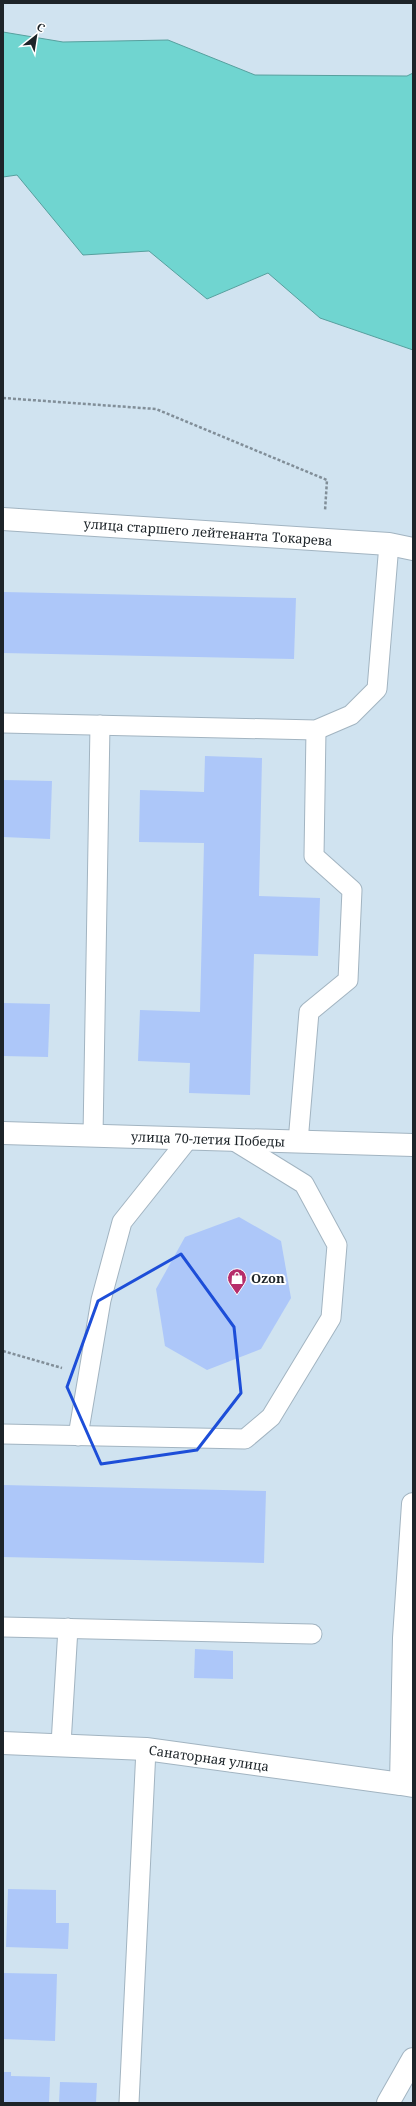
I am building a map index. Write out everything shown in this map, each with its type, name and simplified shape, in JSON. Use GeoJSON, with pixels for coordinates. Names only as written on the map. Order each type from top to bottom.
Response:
{"type":"FeatureCollection","features":[{"type":"Feature","properties":{"kind":"street","name":"улица старшего лейтенанта Токарева"},"geometry":{"type":"LineString","coordinates":[[3,519],[323,539],[389,544],[413,549]]}},
{"type":"Feature","properties":{"kind":"street","name":"улица 70-летия Победы"},"geometry":{"type":"LineString","coordinates":[[3,1133],[413,1145]]}},
{"type":"Feature","properties":{"kind":"street"},"geometry":{"type":"LineString","coordinates":[[407,1785],[404,1638],[413,1504]]}},
{"type":"Feature","properties":{"kind":"street","name":"Санаторная улица"},"geometry":{"type":"LineString","coordinates":[[3,1743],[62,1744],[146,1749],[407,1785]]}},
{"type":"Feature","properties":{"kind":"street"},"geometry":{"type":"LineString","coordinates":[[388,2103],[413,2059]]}},
{"type":"Feature","properties":{"kind":"lane"},"geometry":{"type":"LineString","coordinates":[[3,723],[316,730],[351,715],[377,689],[389,544]]}},
{"type":"Feature","properties":{"kind":"lane"},"geometry":{"type":"LineString","coordinates":[[93,1136],[100,726]]}},
{"type":"Feature","properties":{"kind":"lane"},"geometry":{"type":"LineString","coordinates":[[298,1142],[309,1012],[348,980],[352,890],[314,856],[316,730]]}},
{"type":"Feature","properties":{"kind":"lane"},"geometry":{"type":"LineString","coordinates":[[78,1436],[101,1300],[122,1222],[189,1138]]}},
{"type":"Feature","properties":{"kind":"lane"},"geometry":{"type":"LineString","coordinates":[[3,1434],[245,1439],[271,1417],[331,1318],[337,1245],[304,1184],[231,1139]]}},
{"type":"Feature","properties":{"kind":"lane"},"geometry":{"type":"LineString","coordinates":[[3,1627],[312,1634]]}},
{"type":"Feature","properties":{"kind":"lane"},"geometry":{"type":"LineString","coordinates":[[62,1744],[68,1628]]}},
{"type":"Feature","properties":{"kind":"lane"},"geometry":{"type":"LineString","coordinates":[[129,2103],[146,1749]]}},
{"type":"Feature","properties":{"kind":"path"},"geometry":{"type":"LineString","coordinates":[[3,398],[156,409],[327,480],[323,539]]}},
{"type":"Feature","properties":{"kind":"path"},"geometry":{"type":"LineString","coordinates":[[3,1350],[89,1375]]}},
{"type":"Feature","properties":{"kind":"highlighted area"},"geometry":{"type":"Polygon","coordinates":[[[181,1254],[234,1327],[241,1393],[197,1450],[101,1464],[67,1387],[98,1301],[181,1254]]]}},
{"type":"Feature","properties":{"kind":"shaded area"},"geometry":{"type":"Polygon","coordinates":[[[3,32],[63,42],[168,40],[255,75],[407,76],[413,73],[413,350],[320,318],[268,273],[207,299],[149,251],[83,255],[17,175],[3,177],[3,32]]]}},
{"type":"Feature","properties":{"kind":"building"},"geometry":{"type":"Polygon","coordinates":[[[3,592],[296,598],[294,659],[3,653],[3,592]]]}},
{"type":"Feature","properties":{"kind":"building"},"geometry":{"type":"Polygon","coordinates":[[[205,756],[262,758],[259,896],[320,898],[318,956],[254,954],[250,1095],[189,1093],[190,1063],[138,1061],[140,1010],[200,1012],[204,843],[139,842],[140,790],[204,792],[205,756]]]}},
{"type":"Feature","properties":{"kind":"building"},"geometry":{"type":"Polygon","coordinates":[[[3,780],[52,781],[50,839],[3,837],[3,780]]]}},
{"type":"Feature","properties":{"kind":"building"},"geometry":{"type":"Polygon","coordinates":[[[3,1003],[50,1004],[48,1057],[3,1056],[3,1003]]]}},
{"type":"Feature","properties":{"kind":"building"},"geometry":{"type":"Polygon","coordinates":[[[239,1217],[281,1241],[291,1298],[261,1349],[207,1370],[165,1346],[156,1289],[185,1237],[239,1217]]]}},
{"type":"Feature","properties":{"kind":"building"},"geometry":{"type":"Polygon","coordinates":[[[3,1485],[266,1491],[264,1563],[3,1557],[3,1485]]]}},
{"type":"Feature","properties":{"kind":"building"},"geometry":{"type":"Polygon","coordinates":[[[195,1649],[233,1651],[233,1679],[194,1678],[195,1649]]]}},
{"type":"Feature","properties":{"kind":"building"},"geometry":{"type":"Polygon","coordinates":[[[8,1889],[56,1890],[56,1923],[69,1923],[68,1949],[6,1947],[8,1889]]]}},
{"type":"Feature","properties":{"kind":"building"},"geometry":{"type":"Polygon","coordinates":[[[3,1973],[57,1974],[55,2041],[3,2039],[3,1973]]]}},
{"type":"Feature","properties":{"kind":"building"},"geometry":{"type":"Polygon","coordinates":[[[3,2072],[11,2072],[11,2076],[50,2077],[49,2103],[3,2103],[3,2072]]]}},
{"type":"Feature","properties":{"kind":"building"},"geometry":{"type":"Polygon","coordinates":[[[60,2082],[97,2083],[96,2103],[59,2103],[60,2082]]]}},
{"type":"Feature","properties":{"kind":"place","name":"Ozon"},"geometry":{"type":"Point","coordinates":[237,1295]}}]}
